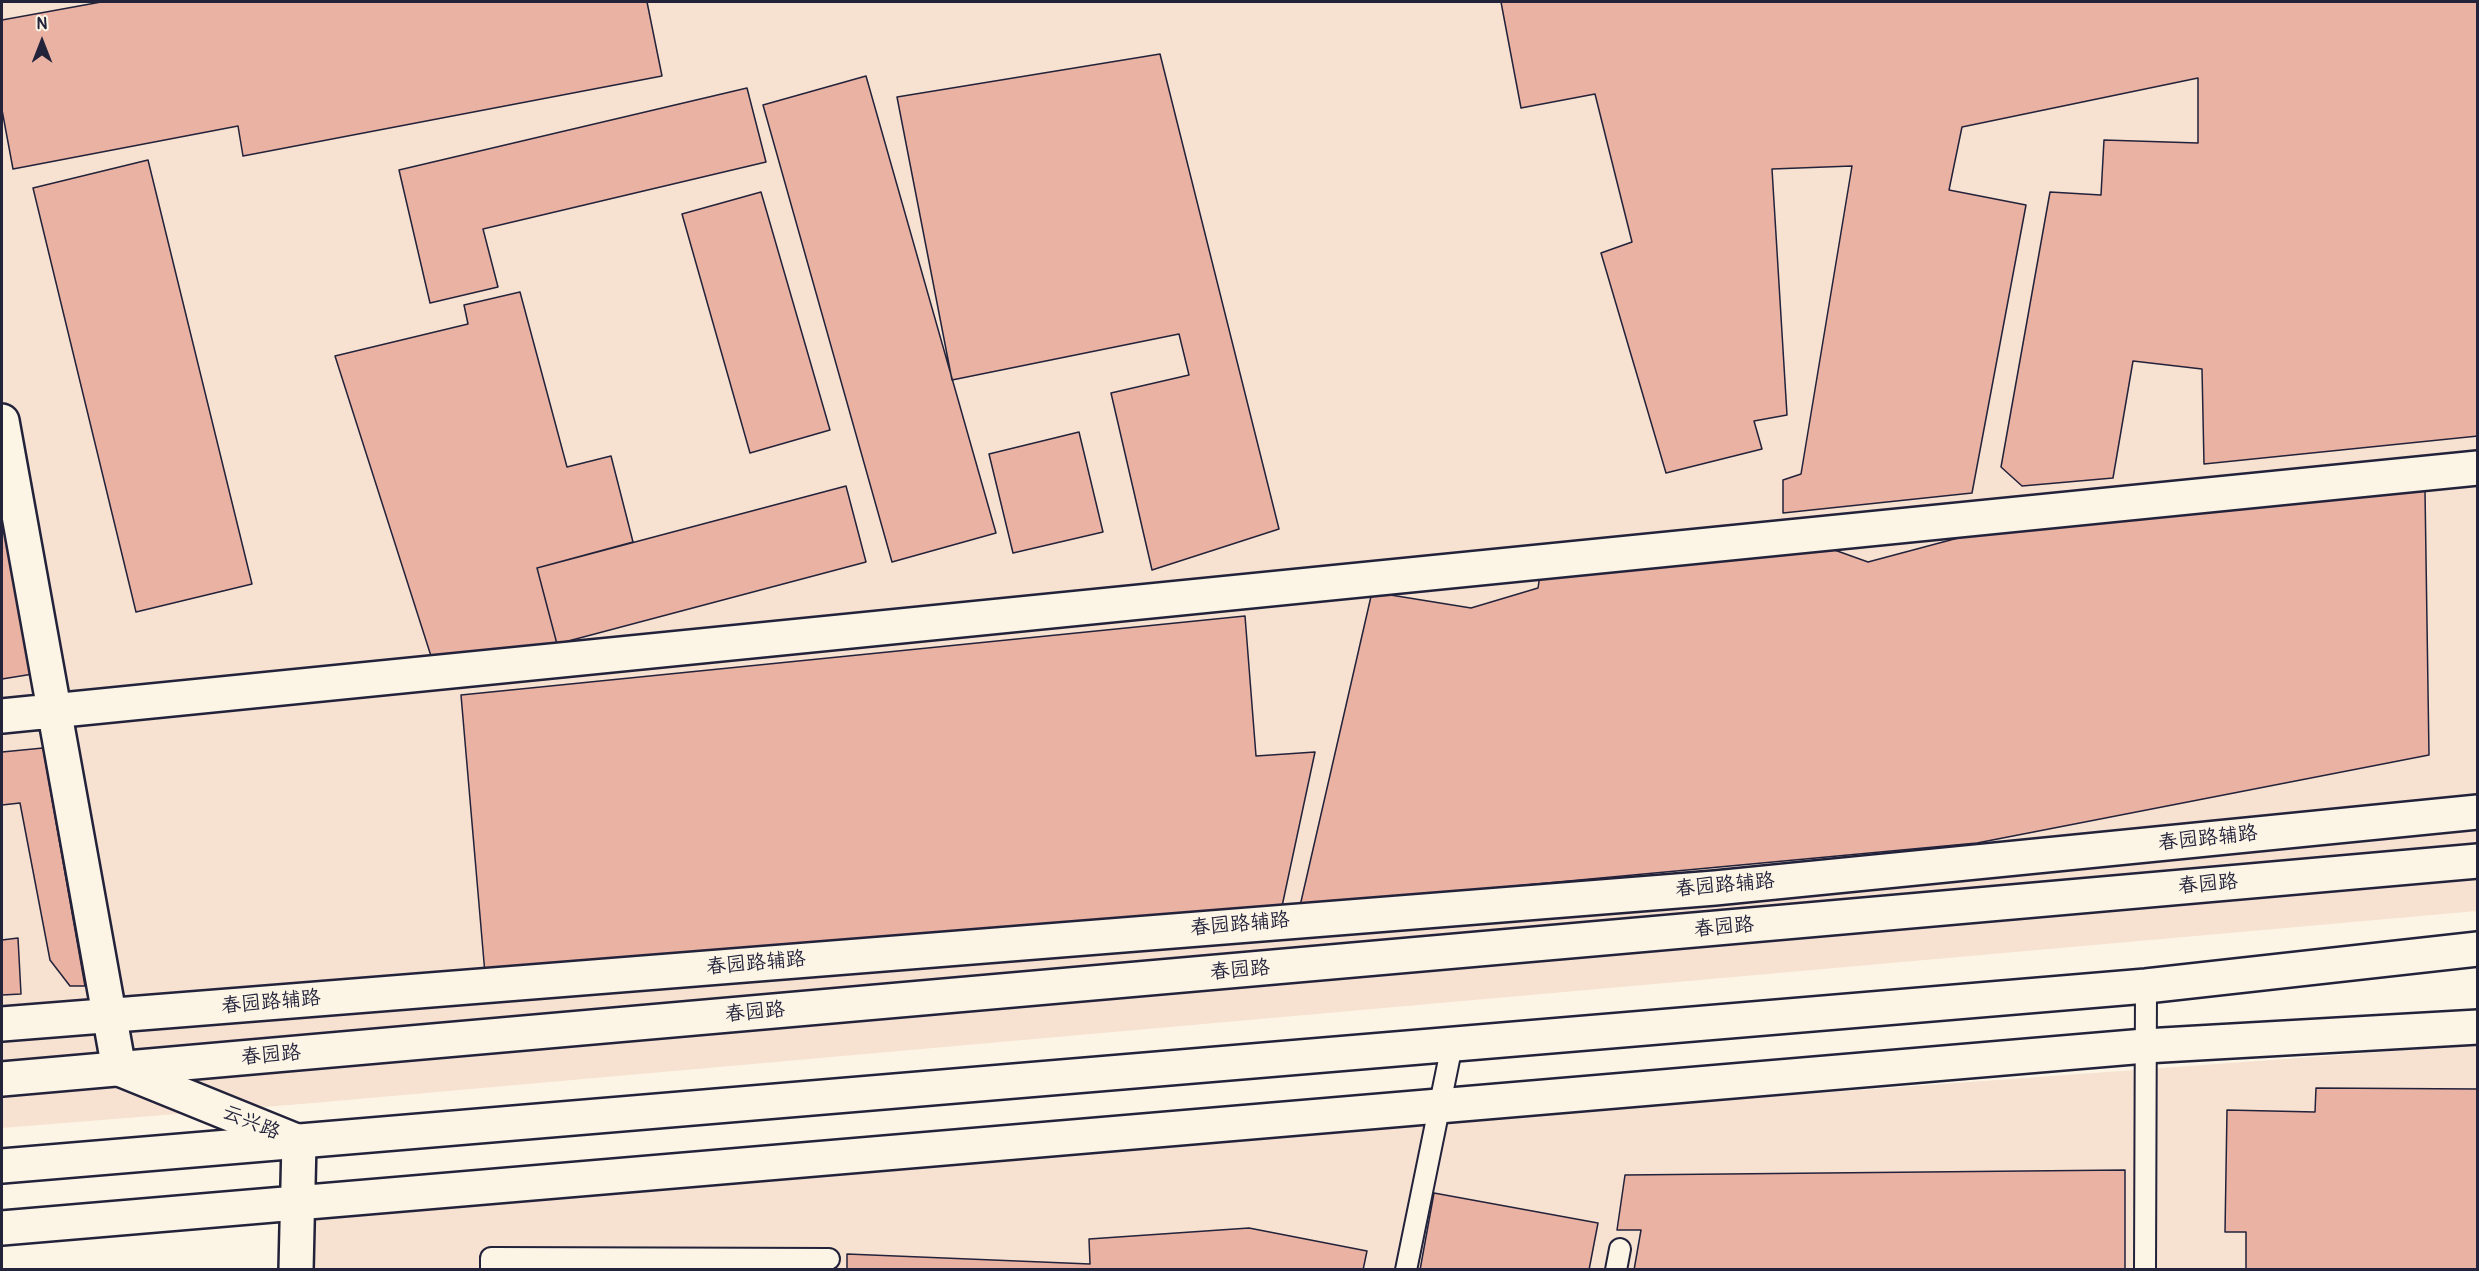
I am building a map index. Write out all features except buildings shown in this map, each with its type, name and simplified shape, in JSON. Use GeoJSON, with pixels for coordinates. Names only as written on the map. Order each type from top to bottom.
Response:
{"type":"FeatureCollection","features":[{"type":"Feature","properties":{"kind":"street"},"geometry":{"type":"LineString","coordinates":[[2,421],[119,1069]]}},
{"type":"Feature","properties":{"kind":"street"},"geometry":{"type":"LineString","coordinates":[[2,716],[2478,468]]}},
{"type":"Feature","properties":{"kind":"street","name":"春园路辅路"},"geometry":{"type":"LineString","coordinates":[[2,1024],[1715,888],[2478,812]]}},
{"type":"Feature","properties":{"kind":"street","name":"春园路"},"geometry":{"type":"LineString","coordinates":[[2,1079],[2478,861]]}},
{"type":"Feature","properties":{"kind":"street"},"geometry":{"type":"LineString","coordinates":[[2,1166],[2146,986],[2478,949]]}},
{"type":"Feature","properties":{"kind":"street"},"geometry":{"type":"LineString","coordinates":[[2,1228],[2145,1046],[2478,1027]]}},
{"type":"Feature","properties":{"kind":"street","name":"云兴路"},"geometry":{"type":"LineString","coordinates":[[119,1069],[300,1142],[296,1269]]}},
{"type":"Feature","properties":{"kind":"lane"},"geometry":{"type":"LineString","coordinates":[[2145,1269],[2146,986]]}},
{"type":"Feature","properties":{"kind":"lane"},"geometry":{"type":"LineString","coordinates":[[1406,1269],[1452,1045]]}},
{"type":"Feature","properties":{"kind":"lane"},"geometry":{"type":"LineString","coordinates":[[1616,1269],[1620,1249]]}},
{"type":"Feature","properties":{"kind":"lane"},"geometry":{"type":"LineString","coordinates":[[491,1269],[491,1258],[829,1259]]}},
{"type":"Feature","properties":{"kind":"shaded area"},"geometry":{"type":"Polygon","coordinates":[[[2,2],[2477,2],[2477,911],[313,1103],[2,1128],[2,2]]]}},
{"type":"Feature","properties":{"kind":"shaded area"},"geometry":{"type":"Polygon","coordinates":[[[2477,1045],[2477,1269],[296,1270],[298,1204],[2477,1045]]]}}]}
